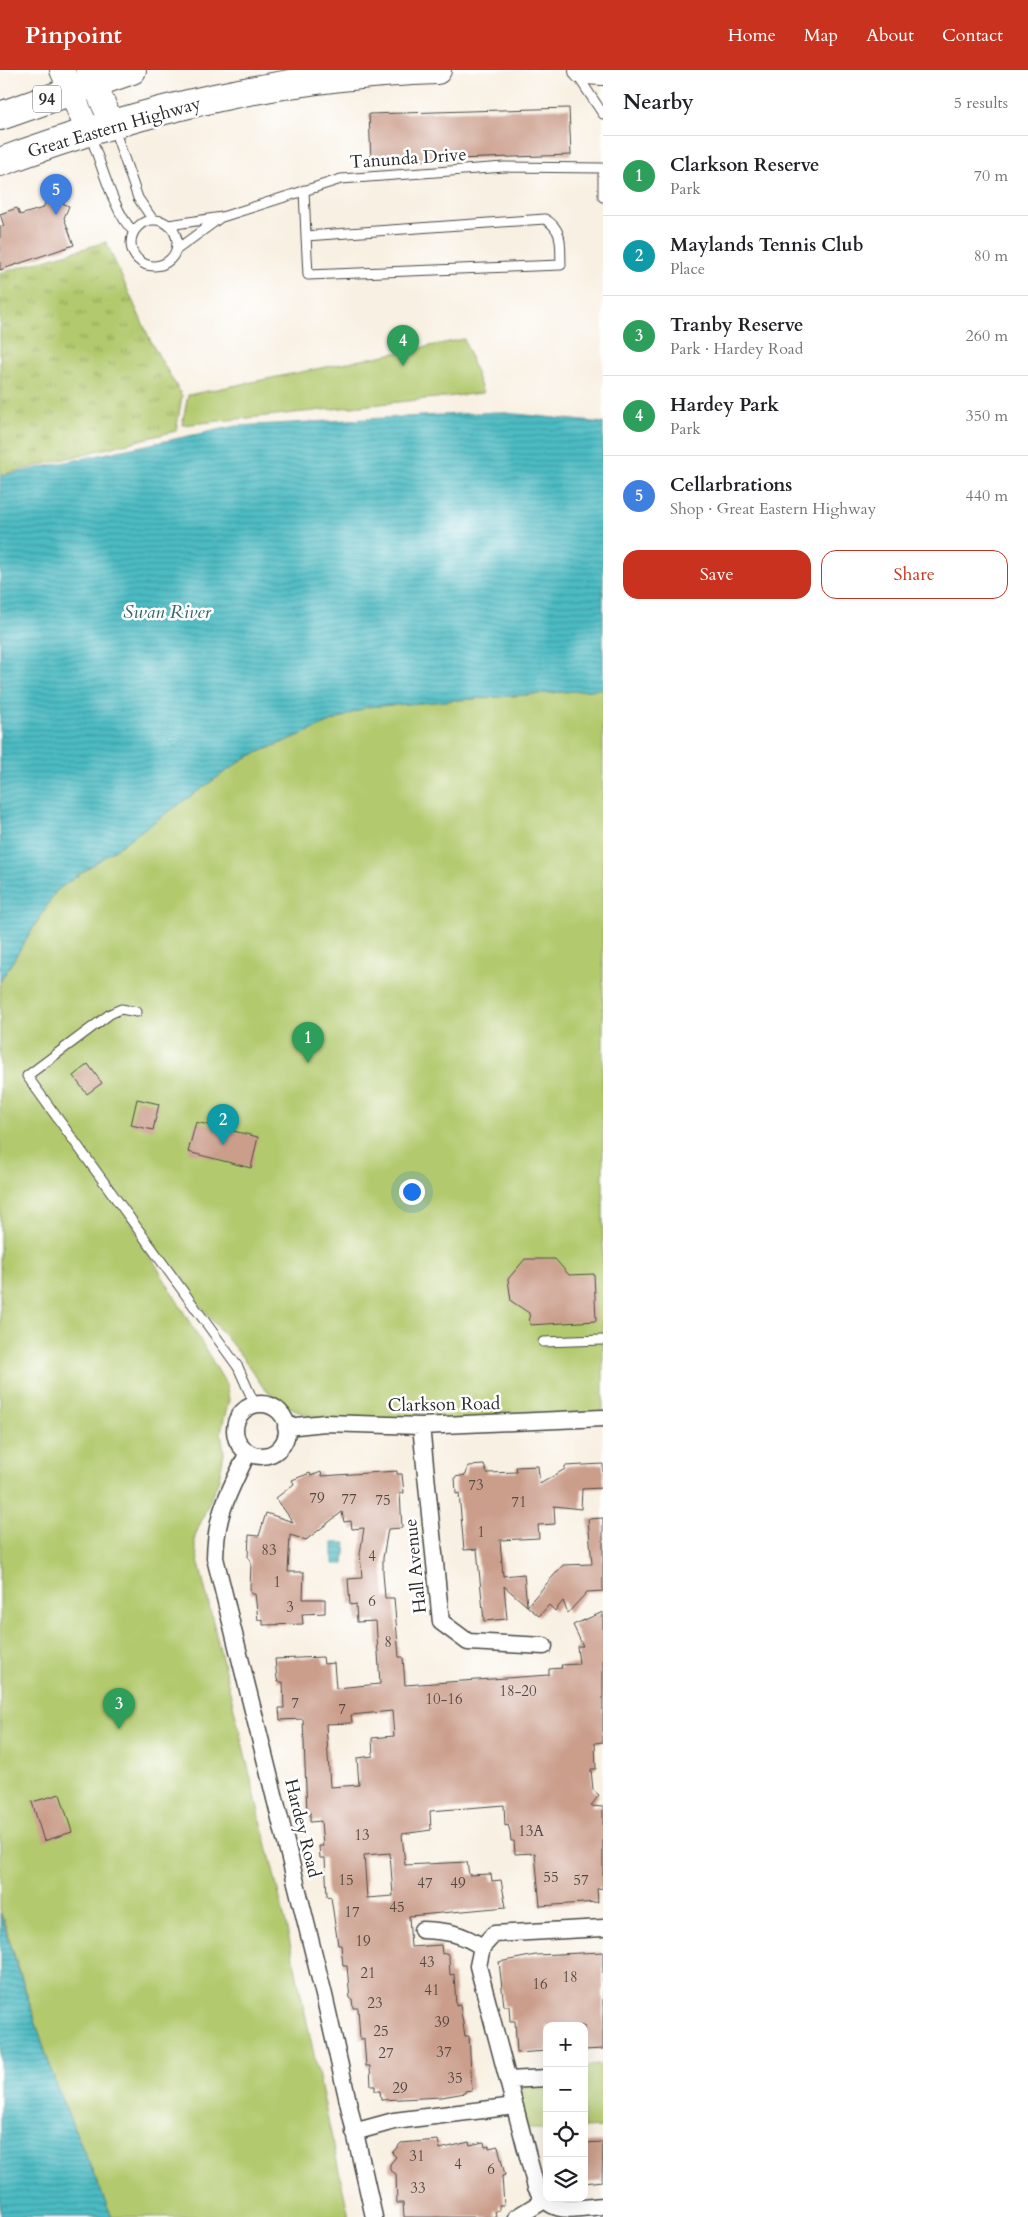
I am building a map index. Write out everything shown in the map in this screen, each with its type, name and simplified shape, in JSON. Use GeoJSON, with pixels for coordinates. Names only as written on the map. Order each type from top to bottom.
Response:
{"type":"FeatureCollection","features":[{"type":"Feature","properties":{"kind":"highway","name":"94"},"geometry":{"type":"LineString","coordinates":[[0,116],[79,78],[132,70]]}},
{"type":"Feature","properties":{"kind":"highway","name":"Great Eastern Highway"},"geometry":{"type":"LineString","coordinates":[[0,162],[100,127],[157,110],[261,87],[324,77],[437,70]]}},
{"type":"Feature","properties":{"kind":"highway"},"geometry":{"type":"LineString","coordinates":[[583,70],[603,71]]}},
{"type":"Feature","properties":{"kind":"main road"},"geometry":{"type":"LineString","coordinates":[[79,78],[100,127]]}},
{"type":"Feature","properties":{"kind":"street"},"geometry":{"type":"LineString","coordinates":[[263,1404],[279,1412],[286,1427],[286,1436],[275,1452],[266,1456],[248,1452],[240,1446],[236,1436],[235,1426],[242,1413],[255,1405],[263,1404]]}},
{"type":"Feature","properties":{"kind":"street","name":"Clarkson Road"},"geometry":{"type":"LineString","coordinates":[[286,1427],[326,1423],[421,1426],[603,1418]]}},
{"type":"Feature","properties":{"kind":"street","name":"Hall Avenue"},"geometry":{"type":"LineString","coordinates":[[421,1426],[441,1622],[468,1642],[544,1646]]}},
{"type":"Feature","properties":{"kind":"street","name":"Hardey Road"},"geometry":{"type":"LineString","coordinates":[[248,1452],[221,1509],[216,1532],[215,1558],[324,1995],[374,2217]]}},
{"type":"Feature","properties":{"kind":"street"},"geometry":{"type":"LineString","coordinates":[[517,2217],[543,2201],[536,2187],[478,1966],[482,1947],[494,1934],[603,1928]]}},
{"type":"Feature","properties":{"kind":"street"},"geometry":{"type":"LineString","coordinates":[[422,1930],[446,1931],[466,1936],[482,1947]]}},
{"type":"Feature","properties":{"kind":"street"},"geometry":{"type":"LineString","coordinates":[[508,2080],[543,2078]]}},
{"type":"Feature","properties":{"kind":"street"},"geometry":{"type":"LineString","coordinates":[[354,2132],[394,2121],[515,2106]]}},
{"type":"Feature","properties":{"kind":"street"},"geometry":{"type":"LineString","coordinates":[[544,2202],[556,2210],[603,2206]]}},
{"type":"Feature","properties":{"kind":"lane"},"geometry":{"type":"LineString","coordinates":[[574,70],[603,114]]}},
{"type":"Feature","properties":{"kind":"lane"},"geometry":{"type":"LineString","coordinates":[[100,127],[138,198],[153,220]]}},
{"type":"Feature","properties":{"kind":"lane"},"geometry":{"type":"LineString","coordinates":[[100,127],[116,204],[126,225],[134,232]]}},
{"type":"Feature","properties":{"kind":"lane","name":"Tanunda Drive"},"geometry":{"type":"LineString","coordinates":[[169,225],[222,217],[341,179],[504,168],[603,168]]}},
{"type":"Feature","properties":{"kind":"lane"},"geometry":{"type":"LineString","coordinates":[[603,175],[603,197]]}},
{"type":"Feature","properties":{"kind":"lane"},"geometry":{"type":"LineString","coordinates":[[304,190],[306,236],[308,276],[561,265],[559,231],[555,224],[545,220],[306,236]]}},
{"type":"Feature","properties":{"kind":"lane","name":"Tanunda Drive"},"geometry":{"type":"LineString","coordinates":[[176,250],[222,217]]}},
{"type":"Feature","properties":{"kind":"lane"},"geometry":{"type":"LineString","coordinates":[[153,220],[169,225],[176,236],[176,250],[168,262],[161,265],[146,265],[139,261],[132,250],[134,232],[145,221],[153,220]]}},
{"type":"Feature","properties":{"kind":"lane"},"geometry":{"type":"LineString","coordinates":[[137,1012],[121,1009],[110,1014],[28,1076],[238,1367],[255,1405]]}},
{"type":"Feature","properties":{"kind":"lane"},"geometry":{"type":"LineString","coordinates":[[543,1342],[603,1340]]}},
{"type":"Feature","properties":{"kind":"green space"},"geometry":{"type":"Polygon","coordinates":[[[106,242],[152,344],[182,396],[176,431],[0,475],[0,273],[106,242]]]}},
{"type":"Feature","properties":{"kind":"green space"},"geometry":{"type":"Polygon","coordinates":[[[464,339],[483,393],[182,425],[188,395],[464,339]]]}},
{"type":"Feature","properties":{"kind":"green space"},"geometry":{"type":"Polygon","coordinates":[[[603,689],[603,1418],[325,1423],[283,1404],[263,1387],[243,1358],[127,1216],[226,1384],[229,1400],[221,1431],[224,1453],[219,1479],[195,1536],[195,1547],[285,1920],[349,2217],[112,2217],[57,2088],[0,1910],[0,982],[56,891],[245,758],[367,707],[603,689]]]}},
{"type":"Feature","properties":{"kind":"green space"},"geometry":{"type":"Polygon","coordinates":[[[601,2065],[603,2127],[588,2128],[588,2066],[601,2065]]]}},
{"type":"Feature","properties":{"kind":"green space"},"geometry":{"type":"Polygon","coordinates":[[[543,2084],[543,2129],[525,2129],[516,2086],[543,2084]]]}},
{"type":"Feature","properties":{"kind":"water","name":"Swan River"},"geometry":{"type":"Polygon","coordinates":[[[497,412],[603,423],[603,689],[367,707],[245,758],[56,891],[0,982],[0,476],[236,426],[497,412]]]}},
{"type":"Feature","properties":{"kind":"water"},"geometry":{"type":"Polygon","coordinates":[[[333,1543],[346,1543],[344,1564],[333,1564],[333,1543]]]}},
{"type":"Feature","properties":{"kind":"water"},"geometry":{"type":"Polygon","coordinates":[[[0,1913],[57,2088],[112,2217],[0,2217],[0,1913]]]}},
{"type":"Feature","properties":{"kind":"building"},"geometry":{"type":"Polygon","coordinates":[[[569,108],[571,155],[371,162],[369,114],[569,108]]]}},
{"type":"Feature","properties":{"kind":"building"},"geometry":{"type":"Polygon","coordinates":[[[48,197],[69,206],[64,218],[74,245],[0,270],[0,227],[4,226],[0,214],[17,208],[20,215],[43,208],[48,197]]]}},
{"type":"Feature","properties":{"kind":"building"},"geometry":{"type":"Polygon","coordinates":[[[88,1064],[102,1083],[87,1094],[73,1076],[88,1064]]]}},
{"type":"Feature","properties":{"kind":"building"},"geometry":{"type":"Polygon","coordinates":[[[137,1099],[159,1104],[153,1130],[131,1125],[137,1099]]]}},
{"type":"Feature","properties":{"kind":"building"},"geometry":{"type":"Polygon","coordinates":[[[196,1122],[258,1137],[251,1168],[188,1152],[196,1122]]]}},
{"type":"Feature","properties":{"kind":"building"},"geometry":{"type":"Polygon","coordinates":[[[525,1259],[555,1259],[569,1275],[594,1274],[596,1321],[530,1325],[529,1313],[511,1301],[508,1279],[525,1259]]]}},
{"type":"Feature","properties":{"kind":"building"},"geometry":{"type":"Polygon","coordinates":[[[603,1464],[603,1488],[582,1489],[581,1509],[554,1506],[555,1524],[538,1525],[539,1538],[500,1540],[503,1576],[524,1574],[527,1606],[504,1586],[507,1619],[484,1621],[477,1549],[464,1550],[459,1493],[456,1494],[455,1477],[466,1475],[468,1466],[484,1465],[487,1473],[517,1472],[516,1467],[538,1466],[540,1484],[565,1469],[565,1466],[603,1464]]]}},
{"type":"Feature","properties":{"kind":"building"},"geometry":{"type":"Polygon","coordinates":[[[397,1471],[397,1474],[402,1474],[404,1493],[400,1493],[402,1528],[388,1529],[383,1558],[383,1572],[385,1598],[394,1598],[399,1657],[403,1657],[405,1685],[549,1675],[549,1669],[562,1668],[561,1665],[579,1664],[577,1646],[583,1646],[573,1625],[603,1612],[603,1742],[595,1743],[596,1769],[591,1769],[593,1790],[599,1795],[591,1806],[603,1807],[603,1888],[597,1889],[598,1902],[540,1906],[535,1853],[515,1854],[514,1841],[511,1841],[508,1825],[505,1826],[504,1805],[430,1811],[431,1830],[402,1834],[405,1865],[467,1862],[469,1875],[491,1874],[492,1881],[501,1880],[506,1907],[409,1916],[411,1947],[441,1945],[442,1954],[447,1953],[449,1958],[450,1975],[454,1974],[456,2006],[460,2005],[465,2036],[469,2036],[472,2090],[465,2091],[465,2093],[442,2097],[381,2100],[380,2091],[375,2091],[375,2086],[371,2086],[370,2066],[366,2066],[364,2039],[360,2039],[358,2008],[353,2008],[352,1999],[350,1999],[347,1966],[343,1966],[341,1945],[338,1945],[331,1897],[327,1896],[325,1858],[320,1858],[319,1846],[323,1846],[321,1821],[310,1822],[310,1812],[307,1812],[303,1719],[280,1720],[279,1708],[284,1708],[283,1682],[278,1682],[275,1659],[323,1657],[324,1664],[334,1663],[336,1688],[380,1684],[376,1621],[357,1622],[356,1604],[350,1605],[348,1579],[362,1578],[360,1554],[364,1528],[352,1529],[351,1521],[344,1522],[342,1512],[306,1540],[290,1535],[288,1572],[304,1572],[303,1599],[325,1599],[325,1613],[302,1614],[303,1624],[263,1625],[263,1619],[258,1620],[255,1594],[251,1594],[250,1587],[249,1535],[259,1536],[266,1513],[293,1522],[276,1498],[294,1484],[292,1480],[310,1473],[311,1476],[321,1472],[322,1476],[397,1471]],[[392,1711],[351,1715],[352,1723],[326,1724],[330,1787],[359,1785],[357,1758],[373,1756],[372,1738],[394,1736],[392,1711]],[[390,1853],[364,1855],[367,1898],[393,1896],[390,1853]]]}},
{"type":"Feature","properties":{"kind":"building"},"geometry":{"type":"Polygon","coordinates":[[[603,1518],[603,1591],[587,1592],[568,1613],[563,1601],[555,1611],[549,1605],[539,1616],[527,1606],[563,1565],[592,1564],[588,1519],[603,1518]]]}},
{"type":"Feature","properties":{"kind":"building"},"geometry":{"type":"Polygon","coordinates":[[[60,1794],[72,1832],[44,1841],[32,1802],[60,1794]]]}},
{"type":"Feature","properties":{"kind":"building"},"geometry":{"type":"Polygon","coordinates":[[[603,1952],[603,2049],[588,2050],[588,2022],[543,2022],[543,2051],[517,2053],[515,2021],[510,2021],[509,2006],[504,2006],[499,1962],[536,1955],[603,1952]]]}},
{"type":"Feature","properties":{"kind":"building"},"geometry":{"type":"Polygon","coordinates":[[[438,2140],[440,2149],[469,2142],[470,2145],[484,2142],[485,2147],[489,2146],[489,2148],[498,2146],[505,2175],[502,2176],[504,2205],[499,2205],[499,2211],[495,2211],[496,2217],[404,2217],[403,2203],[397,2203],[396,2174],[390,2170],[390,2164],[396,2157],[392,2153],[401,2143],[438,2140]]]}},
{"type":"Feature","properties":{"kind":"building"},"geometry":{"type":"Polygon","coordinates":[[[603,2142],[602,2181],[588,2183],[588,2143],[603,2142]]]}},
{"type":"Feature","properties":{"kind":"place","name":"Cellarbrations"},"geometry":{"type":"Point","coordinates":[56,215]}},
{"type":"Feature","properties":{"kind":"place","name":"Hardey Park"},"geometry":{"type":"Point","coordinates":[403,366]}},
{"type":"Feature","properties":{"kind":"place","name":"Clarkson Reserve"},"geometry":{"type":"Point","coordinates":[308,1063]}},
{"type":"Feature","properties":{"kind":"place","name":"Maylands Tennis Club"},"geometry":{"type":"Point","coordinates":[223,1145]}},
{"type":"Feature","properties":{"kind":"place","name":"Tranby Reserve"},"geometry":{"type":"Point","coordinates":[119,1729]}}]}
